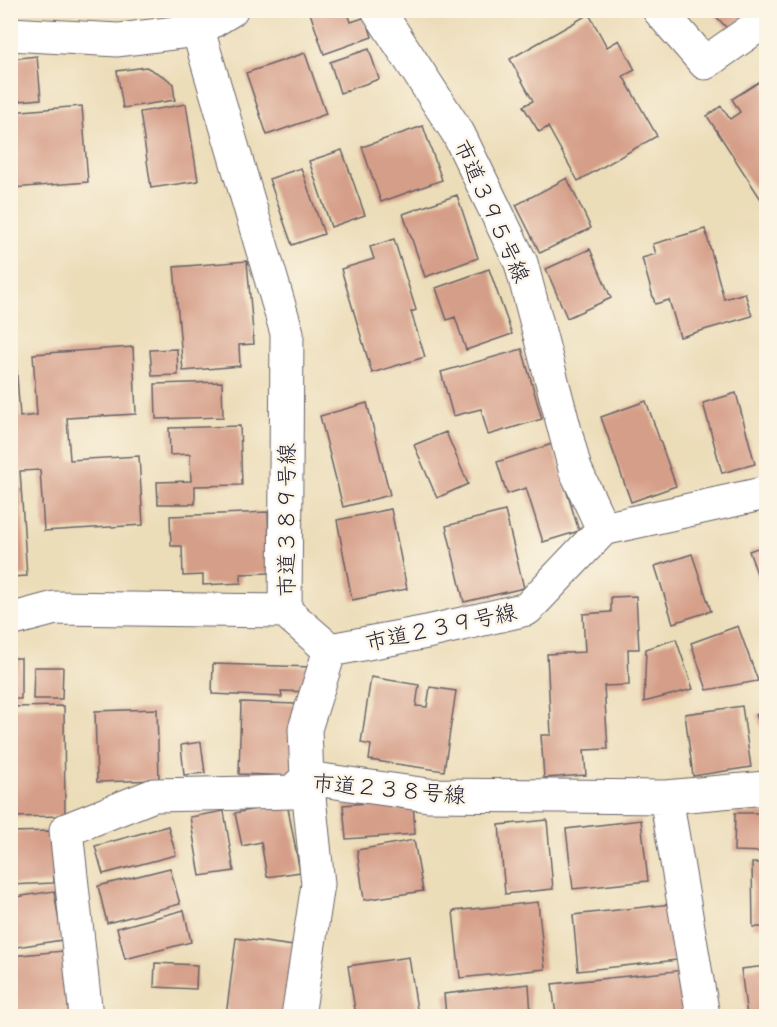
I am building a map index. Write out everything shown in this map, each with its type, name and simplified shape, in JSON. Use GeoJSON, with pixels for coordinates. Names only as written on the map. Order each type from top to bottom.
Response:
{"type":"FeatureCollection","features":[{"type":"Feature","properties":{"kind":"street"},"geometry":{"type":"LineString","coordinates":[[10,34],[118,40],[231,10]]}},
{"type":"Feature","properties":{"kind":"street","name":"市道３９５号線"},"geometry":{"type":"LineString","coordinates":[[378,10],[458,133],[521,263],[575,469],[603,530]]}},
{"type":"Feature","properties":{"kind":"street"},"geometry":{"type":"LineString","coordinates":[[659,10],[705,63],[766,20]]}},
{"type":"Feature","properties":{"kind":"street","name":"市道３８９号線"},"geometry":{"type":"LineString","coordinates":[[194,20],[287,333],[285,611],[330,650]]}},
{"type":"Feature","properties":{"kind":"street"},"geometry":{"type":"LineString","coordinates":[[603,530],[766,494]]}},
{"type":"Feature","properties":{"kind":"street","name":"市道２３９号線"},"geometry":{"type":"LineString","coordinates":[[330,650],[427,632],[527,609],[603,530]]}},
{"type":"Feature","properties":{"kind":"street"},"geometry":{"type":"LineString","coordinates":[[10,620],[55,608],[285,611]]}},
{"type":"Feature","properties":{"kind":"street"},"geometry":{"type":"LineString","coordinates":[[298,1017],[318,884],[307,778],[305,729],[330,650]]}},
{"type":"Feature","properties":{"kind":"street","name":"市道２３８号線"},"geometry":{"type":"LineString","coordinates":[[86,1017],[66,830],[154,795],[292,792],[307,778],[428,795],[666,797],[766,788]]}},
{"type":"Feature","properties":{"kind":"street"},"geometry":{"type":"LineString","coordinates":[[666,797],[703,1017]]}},
{"type":"Feature","properties":{"kind":"building"},"geometry":{"type":"Polygon","coordinates":[[[309,10],[347,10],[351,22],[366,17],[372,37],[324,54],[309,10]]]}},
{"type":"Feature","properties":{"kind":"building"},"geometry":{"type":"Polygon","coordinates":[[[718,10],[764,10],[735,37],[714,14],[718,10]]]}},
{"type":"Feature","properties":{"kind":"building"},"geometry":{"type":"Polygon","coordinates":[[[589,14],[607,47],[619,40],[635,70],[623,76],[657,136],[578,181],[548,127],[539,132],[523,106],[533,101],[510,59],[589,14]]]}},
{"type":"Feature","properties":{"kind":"building"},"geometry":{"type":"Polygon","coordinates":[[[369,49],[379,79],[340,93],[330,62],[369,49]]]}},
{"type":"Feature","properties":{"kind":"building"},"geometry":{"type":"Polygon","coordinates":[[[305,53],[326,114],[267,135],[246,73],[305,53]]]}},
{"type":"Feature","properties":{"kind":"building"},"geometry":{"type":"Polygon","coordinates":[[[37,56],[41,99],[10,102],[10,59],[37,56]]]}},
{"type":"Feature","properties":{"kind":"building"},"geometry":{"type":"Polygon","coordinates":[[[146,67],[173,84],[175,100],[123,108],[117,71],[146,67]]]}},
{"type":"Feature","properties":{"kind":"building"},"geometry":{"type":"Polygon","coordinates":[[[762,80],[766,87],[766,207],[707,116],[721,106],[730,119],[740,112],[732,99],[762,80]]]}},
{"type":"Feature","properties":{"kind":"building"},"geometry":{"type":"Polygon","coordinates":[[[186,104],[198,181],[151,188],[140,112],[186,104]]]}},
{"type":"Feature","properties":{"kind":"building"},"geometry":{"type":"Polygon","coordinates":[[[82,106],[88,182],[13,188],[13,179],[10,179],[10,112],[82,106]]]}},
{"type":"Feature","properties":{"kind":"building"},"geometry":{"type":"Polygon","coordinates":[[[423,126],[442,180],[381,202],[362,147],[423,126]]]}},
{"type":"Feature","properties":{"kind":"building"},"geometry":{"type":"Polygon","coordinates":[[[342,150],[365,215],[331,227],[309,161],[342,150]]]}},
{"type":"Feature","properties":{"kind":"building"},"geometry":{"type":"Polygon","coordinates":[[[301,168],[324,234],[292,245],[269,179],[301,168]]]}},
{"type":"Feature","properties":{"kind":"building"},"geometry":{"type":"Polygon","coordinates":[[[567,178],[591,228],[540,253],[516,205],[567,178]]]}},
{"type":"Feature","properties":{"kind":"building"},"geometry":{"type":"Polygon","coordinates":[[[457,195],[478,258],[425,277],[403,214],[457,195]]]}},
{"type":"Feature","properties":{"kind":"building"},"geometry":{"type":"Polygon","coordinates":[[[705,229],[724,299],[745,293],[752,316],[680,337],[669,300],[655,304],[642,258],[656,254],[653,244],[705,229]]]}},
{"type":"Feature","properties":{"kind":"building"},"geometry":{"type":"Polygon","coordinates":[[[394,239],[416,310],[411,312],[425,357],[372,373],[341,269],[374,259],[370,247],[394,239]]]}},
{"type":"Feature","properties":{"kind":"building"},"geometry":{"type":"Polygon","coordinates":[[[590,249],[611,298],[567,318],[546,269],[590,249]]]}},
{"type":"Feature","properties":{"kind":"building"},"geometry":{"type":"Polygon","coordinates":[[[247,261],[254,344],[239,345],[240,366],[183,371],[174,267],[247,261]]]}},
{"type":"Feature","properties":{"kind":"building"},"geometry":{"type":"Polygon","coordinates":[[[489,269],[512,334],[466,350],[455,317],[447,320],[436,288],[489,269]]]}},
{"type":"Feature","properties":{"kind":"building"},"geometry":{"type":"Polygon","coordinates":[[[133,347],[136,414],[67,418],[70,460],[139,456],[143,525],[44,531],[40,470],[20,471],[27,576],[10,577],[10,348],[15,348],[20,417],[37,415],[33,354],[133,347]]]}},
{"type":"Feature","properties":{"kind":"building"},"geometry":{"type":"Polygon","coordinates":[[[177,349],[178,375],[152,376],[150,350],[177,349]]]}},
{"type":"Feature","properties":{"kind":"building"},"geometry":{"type":"Polygon","coordinates":[[[522,349],[542,419],[488,435],[481,409],[453,416],[441,372],[522,349]]]}},
{"type":"Feature","properties":{"kind":"building"},"geometry":{"type":"Polygon","coordinates":[[[222,382],[223,417],[156,419],[155,384],[222,382]]]}},
{"type":"Feature","properties":{"kind":"building"},"geometry":{"type":"Polygon","coordinates":[[[736,393],[755,464],[722,473],[703,403],[736,393]]]}},
{"type":"Feature","properties":{"kind":"building"},"geometry":{"type":"Polygon","coordinates":[[[646,401],[676,486],[631,502],[601,417],[646,401]]]}},
{"type":"Feature","properties":{"kind":"building"},"geometry":{"type":"Polygon","coordinates":[[[367,403],[390,495],[343,507],[320,416],[367,403]]]}},
{"type":"Feature","properties":{"kind":"building"},"geometry":{"type":"Polygon","coordinates":[[[240,426],[242,485],[195,486],[195,504],[158,504],[157,482],[191,481],[190,454],[170,455],[169,428],[240,426]]]}},
{"type":"Feature","properties":{"kind":"building"},"geometry":{"type":"Polygon","coordinates":[[[446,432],[468,484],[437,498],[414,445],[446,432]]]}},
{"type":"Feature","properties":{"kind":"building"},"geometry":{"type":"Polygon","coordinates":[[[552,444],[579,531],[543,542],[526,488],[507,494],[497,462],[552,444]]]}},
{"type":"Feature","properties":{"kind":"building"},"geometry":{"type":"Polygon","coordinates":[[[391,509],[407,589],[352,600],[337,520],[391,509]]]}},
{"type":"Feature","properties":{"kind":"building"},"geometry":{"type":"Polygon","coordinates":[[[505,511],[524,588],[464,602],[446,526],[505,511]]]}},
{"type":"Feature","properties":{"kind":"building"},"geometry":{"type":"Polygon","coordinates":[[[268,512],[270,573],[241,574],[241,583],[203,585],[203,575],[183,576],[182,546],[171,546],[170,516],[268,512]]]}},
{"type":"Feature","properties":{"kind":"building"},"geometry":{"type":"Polygon","coordinates":[[[766,545],[766,599],[749,551],[766,545]]]}},
{"type":"Feature","properties":{"kind":"building"},"geometry":{"type":"Polygon","coordinates":[[[692,554],[711,611],[673,623],[655,566],[692,554]]]}},
{"type":"Feature","properties":{"kind":"building"},"geometry":{"type":"Polygon","coordinates":[[[636,596],[639,649],[628,649],[629,685],[604,686],[608,749],[584,750],[586,775],[544,778],[541,735],[551,735],[547,654],[585,652],[583,614],[611,612],[611,597],[636,596]]]}},
{"type":"Feature","properties":{"kind":"building"},"geometry":{"type":"Polygon","coordinates":[[[738,626],[758,681],[707,690],[691,643],[738,626]]]}},
{"type":"Feature","properties":{"kind":"building"},"geometry":{"type":"Polygon","coordinates":[[[676,639],[693,689],[644,702],[646,649],[676,639]]]}},
{"type":"Feature","properties":{"kind":"building"},"geometry":{"type":"Polygon","coordinates":[[[10,658],[21,658],[21,699],[10,699],[10,658]]]}},
{"type":"Feature","properties":{"kind":"building"},"geometry":{"type":"Polygon","coordinates":[[[213,664],[313,667],[312,692],[281,691],[282,697],[212,694],[213,664]]]}},
{"type":"Feature","properties":{"kind":"building"},"geometry":{"type":"Polygon","coordinates":[[[34,667],[63,667],[62,699],[33,699],[34,667]]]}},
{"type":"Feature","properties":{"kind":"building"},"geometry":{"type":"Polygon","coordinates":[[[371,677],[419,685],[416,706],[427,707],[430,687],[456,691],[444,771],[369,760],[371,745],[361,743],[371,677]]]}},
{"type":"Feature","properties":{"kind":"building"},"geometry":{"type":"Polygon","coordinates":[[[241,702],[295,704],[293,776],[239,774],[241,702]]]}},
{"type":"Feature","properties":{"kind":"building"},"geometry":{"type":"Polygon","coordinates":[[[64,706],[65,816],[10,817],[10,707],[64,706]]]}},
{"type":"Feature","properties":{"kind":"building"},"geometry":{"type":"Polygon","coordinates":[[[742,706],[751,767],[693,776],[685,714],[742,706]]]}},
{"type":"Feature","properties":{"kind":"building"},"geometry":{"type":"Polygon","coordinates":[[[157,709],[159,780],[97,782],[95,711],[157,709]]]}},
{"type":"Feature","properties":{"kind":"building"},"geometry":{"type":"Polygon","coordinates":[[[766,711],[766,739],[756,715],[766,711]]]}},
{"type":"Feature","properties":{"kind":"building"},"geometry":{"type":"Polygon","coordinates":[[[201,742],[205,773],[184,775],[181,745],[201,742]]]}},
{"type":"Feature","properties":{"kind":"building"},"geometry":{"type":"Polygon","coordinates":[[[413,799],[415,834],[346,839],[343,805],[413,799]]]}},
{"type":"Feature","properties":{"kind":"building"},"geometry":{"type":"Polygon","coordinates":[[[287,803],[300,872],[267,877],[261,842],[242,846],[235,813],[287,803]]]}},
{"type":"Feature","properties":{"kind":"building"},"geometry":{"type":"Polygon","coordinates":[[[224,811],[234,871],[200,876],[190,817],[224,811]]]}},
{"type":"Feature","properties":{"kind":"building"},"geometry":{"type":"Polygon","coordinates":[[[735,813],[766,813],[766,852],[734,851],[735,813]]]}},
{"type":"Feature","properties":{"kind":"building"},"geometry":{"type":"Polygon","coordinates":[[[547,820],[553,889],[505,894],[499,825],[547,820]]]}},
{"type":"Feature","properties":{"kind":"building"},"geometry":{"type":"Polygon","coordinates":[[[641,820],[648,881],[573,889],[566,829],[641,820]]]}},
{"type":"Feature","properties":{"kind":"building"},"geometry":{"type":"Polygon","coordinates":[[[168,826],[176,855],[103,874],[95,846],[168,826]]]}},
{"type":"Feature","properties":{"kind":"building"},"geometry":{"type":"Polygon","coordinates":[[[52,831],[54,883],[10,885],[10,832],[52,831]]]}},
{"type":"Feature","properties":{"kind":"building"},"geometry":{"type":"Polygon","coordinates":[[[414,840],[423,891],[364,900],[357,850],[414,840]]]}},
{"type":"Feature","properties":{"kind":"building"},"geometry":{"type":"Polygon","coordinates":[[[752,863],[766,863],[766,927],[753,927],[752,863]]]}},
{"type":"Feature","properties":{"kind":"building"},"geometry":{"type":"Polygon","coordinates":[[[170,868],[180,904],[107,923],[98,886],[170,868]]]}},
{"type":"Feature","properties":{"kind":"building"},"geometry":{"type":"Polygon","coordinates":[[[54,891],[62,940],[10,948],[10,898],[54,891]]]}},
{"type":"Feature","properties":{"kind":"building"},"geometry":{"type":"Polygon","coordinates":[[[538,902],[545,969],[460,978],[453,911],[538,902]]]}},
{"type":"Feature","properties":{"kind":"building"},"geometry":{"type":"Polygon","coordinates":[[[671,904],[677,960],[578,971],[573,915],[671,904]]]}},
{"type":"Feature","properties":{"kind":"building"},"geometry":{"type":"Polygon","coordinates":[[[184,910],[191,942],[125,959],[117,928],[184,910]]]}},
{"type":"Feature","properties":{"kind":"building"},"geometry":{"type":"Polygon","coordinates":[[[236,938],[293,946],[283,1016],[226,1016],[236,938]]]}},
{"type":"Feature","properties":{"kind":"building"},"geometry":{"type":"Polygon","coordinates":[[[63,951],[69,1016],[10,1016],[10,956],[63,951]]]}},
{"type":"Feature","properties":{"kind":"building"},"geometry":{"type":"Polygon","coordinates":[[[409,957],[418,1016],[356,1016],[348,966],[409,957]]]}},
{"type":"Feature","properties":{"kind":"building"},"geometry":{"type":"Polygon","coordinates":[[[155,963],[197,965],[196,989],[154,987],[155,963]]]}},
{"type":"Feature","properties":{"kind":"building"},"geometry":{"type":"Polygon","coordinates":[[[766,966],[766,1016],[747,1016],[741,969],[766,966]]]}},
{"type":"Feature","properties":{"kind":"building"},"geometry":{"type":"Polygon","coordinates":[[[685,970],[690,1016],[556,1016],[552,984],[685,970]]]}},
{"type":"Feature","properties":{"kind":"building"},"geometry":{"type":"Polygon","coordinates":[[[529,984],[531,1016],[446,1016],[444,994],[529,984]]]}}]}
